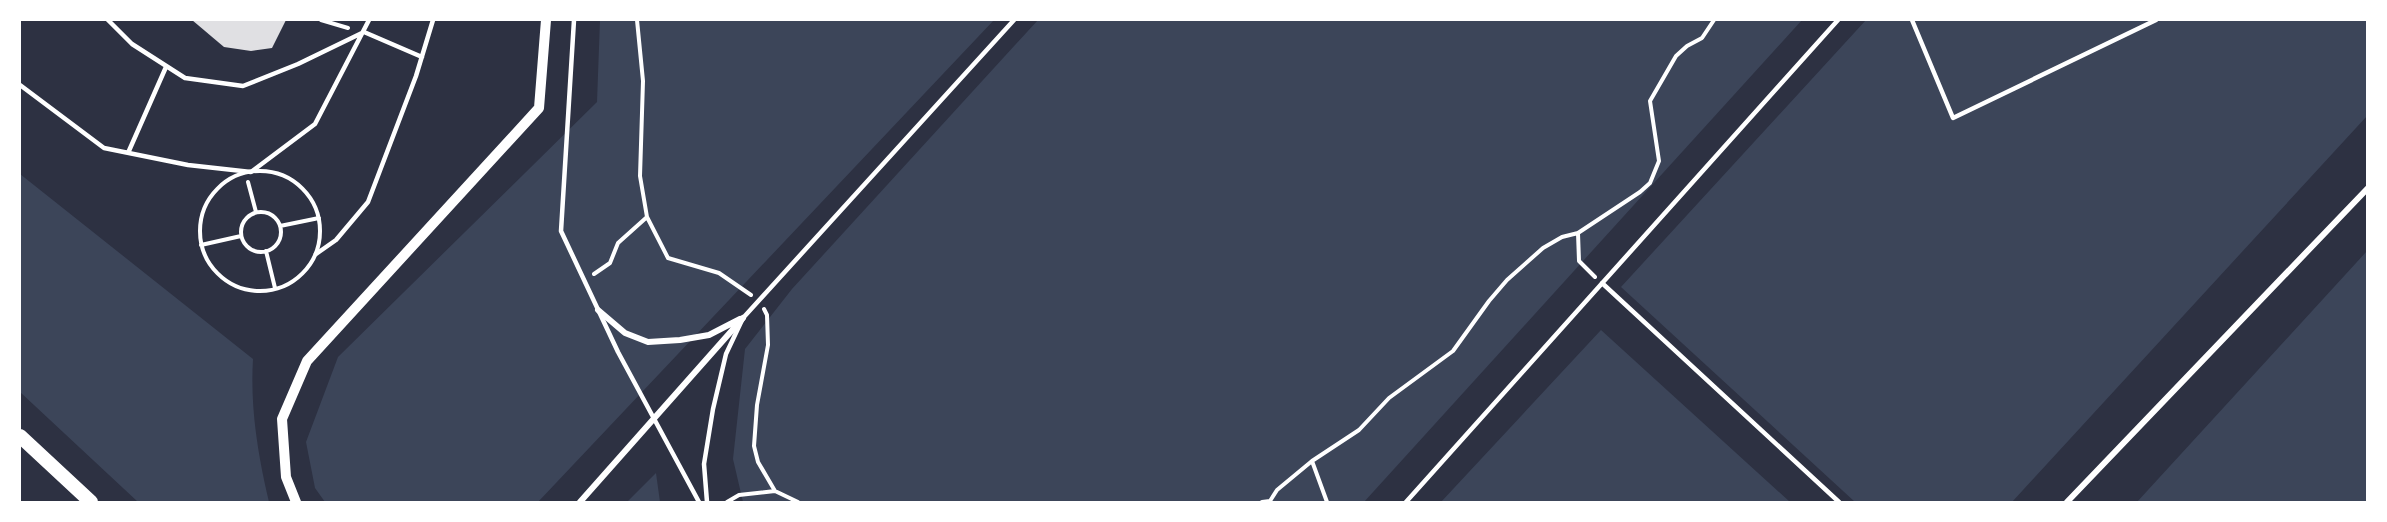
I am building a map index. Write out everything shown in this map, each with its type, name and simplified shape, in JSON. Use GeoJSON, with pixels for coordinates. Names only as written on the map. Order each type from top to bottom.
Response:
{"type":"FeatureCollection","features":[{"type":"Feature","properties":{"kind":"highway"},"geometry":{"type":"LineString","coordinates":[[20,436],[91,502]]}},
{"type":"Feature","properties":{"kind":"street"},"geometry":{"type":"LineString","coordinates":[[296,502],[286,477],[282,419],[307,361],[539,108],[546,20]]}},
{"type":"Feature","properties":{"kind":"street"},"geometry":{"type":"LineString","coordinates":[[2067,502],[2367,188]]}},
{"type":"Feature","properties":{"kind":"street"},"geometry":{"type":"LineString","coordinates":[[598,310],[625,333],[648,342],[709,335],[743,318]]}},
{"type":"Feature","properties":{"kind":"street"},"geometry":{"type":"LineString","coordinates":[[580,502],[743,318]]}},
{"type":"Feature","properties":{"kind":"lane"},"geometry":{"type":"LineString","coordinates":[[108,20],[132,44],[184,78],[243,86],[298,64],[364,32],[422,57]]}},
{"type":"Feature","properties":{"kind":"lane"},"geometry":{"type":"LineString","coordinates":[[20,86],[104,148],[188,165],[248,172],[315,124],[369,20]]}},
{"type":"Feature","properties":{"kind":"lane"},"geometry":{"type":"LineString","coordinates":[[316,254],[336,240],[368,202],[422,57],[433,20]]}},
{"type":"Feature","properties":{"kind":"lane"},"geometry":{"type":"LineString","coordinates":[[574,20],[561,231],[654,420],[699,502]]}},
{"type":"Feature","properties":{"kind":"lane"},"geometry":{"type":"LineString","coordinates":[[707,502],[704,464],[713,409],[726,354],[743,318],[1014,20]]}},
{"type":"Feature","properties":{"kind":"lane"},"geometry":{"type":"LineString","coordinates":[[1406,502],[1838,20]]}},
{"type":"Feature","properties":{"kind":"lane"},"geometry":{"type":"LineString","coordinates":[[1912,20],[1953,118],[2156,20]]}},
{"type":"Feature","properties":{"kind":"lane"},"geometry":{"type":"LineString","coordinates":[[128,153],[166,67]]}},
{"type":"Feature","properties":{"kind":"lane"},"geometry":{"type":"LineString","coordinates":[[1602,283],[1839,502]]}},
{"type":"Feature","properties":{"kind":"path"},"geometry":{"type":"LineString","coordinates":[[321,20],[364,32]]}},
{"type":"Feature","properties":{"kind":"path"},"geometry":{"type":"LineString","coordinates":[[637,20],[643,81],[640,176],[647,217],[668,258],[719,273],[759,300],[767,315],[768,345],[757,405],[754,446],[758,462],[775,491]]}},
{"type":"Feature","properties":{"kind":"path"},"geometry":{"type":"LineString","coordinates":[[1262,502],[1270,501],[1277,490],[1312,461],[1359,430],[1389,398],[1453,351],[1507,280],[1543,248],[1562,237],[1578,233],[1650,183],[1659,161],[1650,101],[1676,56],[1687,46],[1702,38],[1714,20]]}},
{"type":"Feature","properties":{"kind":"path"},"geometry":{"type":"LineString","coordinates":[[248,172],[256,212]]}},
{"type":"Feature","properties":{"kind":"path"},"geometry":{"type":"LineString","coordinates":[[248,172],[274,172],[294,180],[309,194],[319,218],[321,233],[316,254],[305,271],[288,284],[275,289],[249,290],[231,284],[216,273],[201,245],[200,219],[207,201],[219,186],[235,175],[248,172]]}},
{"type":"Feature","properties":{"kind":"path"},"geometry":{"type":"LineString","coordinates":[[256,212],[270,213],[280,226],[279,242],[266,251],[251,249],[241,236],[245,219],[256,212]]}},
{"type":"Feature","properties":{"kind":"path"},"geometry":{"type":"LineString","coordinates":[[584,280],[610,263],[618,243],[647,217]]}},
{"type":"Feature","properties":{"kind":"path"},"geometry":{"type":"LineString","coordinates":[[280,226],[319,218]]}},
{"type":"Feature","properties":{"kind":"path"},"geometry":{"type":"LineString","coordinates":[[1578,233],[1579,261],[1587,272],[1602,283]]}},
{"type":"Feature","properties":{"kind":"path"},"geometry":{"type":"LineString","coordinates":[[201,245],[241,236]]}},
{"type":"Feature","properties":{"kind":"path"},"geometry":{"type":"LineString","coordinates":[[266,251],[275,289]]}},
{"type":"Feature","properties":{"kind":"path"},"geometry":{"type":"LineString","coordinates":[[1312,461],[1328,502]]}},
{"type":"Feature","properties":{"kind":"path"},"geometry":{"type":"LineString","coordinates":[[727,502],[739,495],[775,491],[798,502]]}},
{"type":"Feature","properties":{"kind":"shaded area"},"geometry":{"type":"Polygon","coordinates":[[[600,20],[994,20],[538,502],[325,502],[315,488],[306,442],[338,357],[597,102],[600,20]]]}},
{"type":"Feature","properties":{"kind":"shaded area"},"geometry":{"type":"Polygon","coordinates":[[[1038,20],[1802,20],[1364,502],[743,502],[733,459],[745,349],[792,289],[1038,20]]]}},
{"type":"Feature","properties":{"kind":"shaded area"},"geometry":{"type":"Polygon","coordinates":[[[1866,20],[2367,20],[2367,116],[2012,502],[1855,502],[1621,287],[1866,20]]]}},
{"type":"Feature","properties":{"kind":"shaded area"},"geometry":{"type":"Polygon","coordinates":[[[20,174],[253,359],[256,431],[269,502],[138,502],[20,392],[20,174]]]}},
{"type":"Feature","properties":{"kind":"shaded area"},"geometry":{"type":"Polygon","coordinates":[[[2367,251],[2367,502],[2137,502],[2367,251]]]}},
{"type":"Feature","properties":{"kind":"shaded area"},"geometry":{"type":"Polygon","coordinates":[[[1601,330],[1790,502],[1441,502],[1601,330]]]}},
{"type":"Feature","properties":{"kind":"shaded area"},"geometry":{"type":"Polygon","coordinates":[[[656,473],[660,502],[627,502],[656,473]]]}},
{"type":"Feature","properties":{"kind":"building"},"geometry":{"type":"Polygon","coordinates":[[[192,20],[286,20],[272,48],[251,51],[224,47],[192,20]]]}}]}
